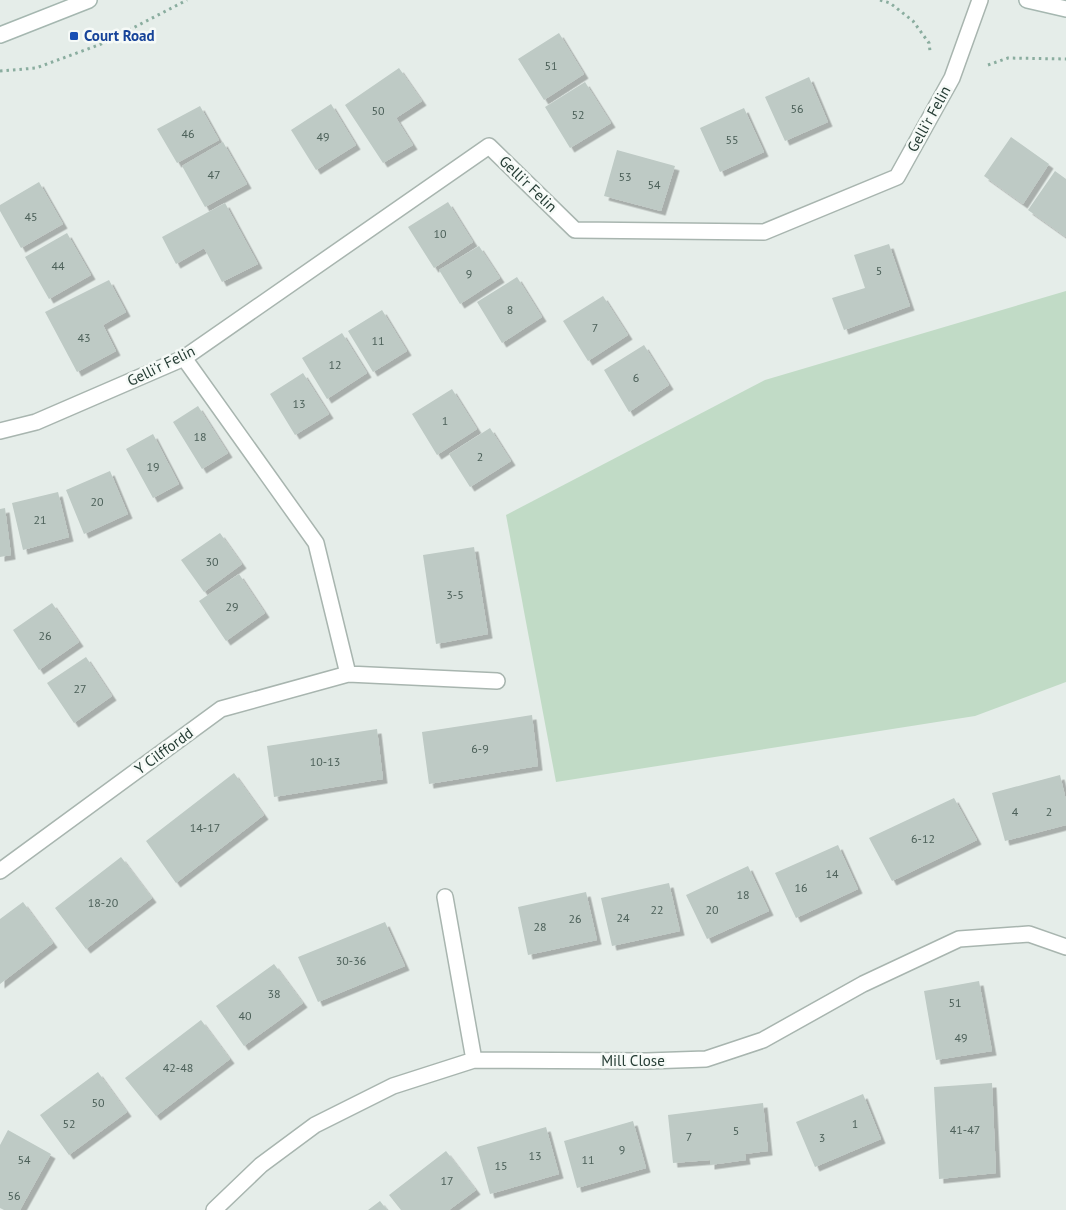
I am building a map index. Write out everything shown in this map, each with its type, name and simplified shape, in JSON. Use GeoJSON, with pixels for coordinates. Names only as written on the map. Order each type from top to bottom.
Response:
{"type":"FeatureCollection","features":[{"type":"Feature","properties":{"kind":"street"},"geometry":{"type":"LineString","coordinates":[[0,35],[88,0]]}},
{"type":"Feature","properties":{"kind":"street","name":"Gelli'r Felin"},"geometry":{"type":"LineString","coordinates":[[0,431],[36,422],[184,358],[489,146],[575,230],[764,232],[897,177],[952,78],[980,0]]}},
{"type":"Feature","properties":{"kind":"street"},"geometry":{"type":"LineString","coordinates":[[1026,0],[1066,9]]}},
{"type":"Feature","properties":{"kind":"street"},"geometry":{"type":"LineString","coordinates":[[184,358],[316,543],[348,674]]}},
{"type":"Feature","properties":{"kind":"street","name":"Y Cilffordd"},"geometry":{"type":"LineString","coordinates":[[0,871],[221,709],[348,674],[497,681]]}},
{"type":"Feature","properties":{"kind":"street"},"geometry":{"type":"LineString","coordinates":[[445,896],[474,1060]]}},
{"type":"Feature","properties":{"kind":"street","name":"Mill Close"},"geometry":{"type":"LineString","coordinates":[[214,1210],[261,1166],[314,1125],[392,1086],[474,1060],[648,1061],[706,1059],[763,1040],[863,984],[959,939],[1029,934],[1066,946]]}},
{"type":"Feature","properties":{"kind":"path"},"geometry":{"type":"LineString","coordinates":[[0,71],[36,68],[104,43],[188,0]]}},
{"type":"Feature","properties":{"kind":"green space"},"geometry":{"type":"Polygon","coordinates":[[[1066,291],[1066,682],[975,716],[556,782],[506,515],[765,380],[1066,291]]]}},
{"type":"Feature","properties":{"kind":"building"},"geometry":{"type":"Polygon","coordinates":[[[559,33],[584,74],[544,100],[518,59],[559,33]]]}},
{"type":"Feature","properties":{"kind":"building"},"geometry":{"type":"Polygon","coordinates":[[[399,68],[422,101],[396,118],[413,145],[383,163],[345,105],[399,68]]]}},
{"type":"Feature","properties":{"kind":"building"},"geometry":{"type":"Polygon","coordinates":[[[809,77],[828,122],[785,141],[765,97],[809,77]]]}},
{"type":"Feature","properties":{"kind":"building"},"geometry":{"type":"Polygon","coordinates":[[[585,82],[611,123],[570,148],[545,107],[585,82]]]}},
{"type":"Feature","properties":{"kind":"building"},"geometry":{"type":"Polygon","coordinates":[[[331,104],[356,145],[316,170],[291,130],[331,104]]]}},
{"type":"Feature","properties":{"kind":"building"},"geometry":{"type":"Polygon","coordinates":[[[200,106],[219,140],[177,163],[157,129],[200,106]]]}},
{"type":"Feature","properties":{"kind":"building"},"geometry":{"type":"Polygon","coordinates":[[[744,108],[764,152],[720,172],[700,128],[744,108]]]}},
{"type":"Feature","properties":{"kind":"building"},"geometry":{"type":"Polygon","coordinates":[[[1011,137],[1049,164],[1023,204],[984,176],[1011,137]]]}},
{"type":"Feature","properties":{"kind":"building"},"geometry":{"type":"Polygon","coordinates":[[[223,142],[247,184],[205,207],[182,166],[223,142]]]}},
{"type":"Feature","properties":{"kind":"building"},"geometry":{"type":"Polygon","coordinates":[[[617,150],[675,166],[661,211],[604,196],[617,150]]]}},
{"type":"Feature","properties":{"kind":"building"},"geometry":{"type":"Polygon","coordinates":[[[1055,171],[1066,179],[1066,237],[1028,210],[1055,171]]]}},
{"type":"Feature","properties":{"kind":"building"},"geometry":{"type":"Polygon","coordinates":[[[39,182],[63,224],[21,248],[0,211],[0,205],[39,182]]]}},
{"type":"Feature","properties":{"kind":"building"},"geometry":{"type":"Polygon","coordinates":[[[448,202],[473,242],[434,268],[408,227],[448,202]]]}},
{"type":"Feature","properties":{"kind":"building"},"geometry":{"type":"Polygon","coordinates":[[[225,203],[258,264],[222,282],[204,248],[176,264],[162,237],[225,203]]]}},
{"type":"Feature","properties":{"kind":"building"},"geometry":{"type":"Polygon","coordinates":[[[67,233],[91,275],[49,299],[25,257],[67,233]]]}},
{"type":"Feature","properties":{"kind":"building"},"geometry":{"type":"Polygon","coordinates":[[[889,244],[910,306],[844,330],[832,298],[865,288],[854,255],[889,244]]]}},
{"type":"Feature","properties":{"kind":"building"},"geometry":{"type":"Polygon","coordinates":[[[479,246],[500,278],[460,304],[439,270],[479,246]]]}},
{"type":"Feature","properties":{"kind":"building"},"geometry":{"type":"Polygon","coordinates":[[[517,277],[542,317],[502,343],[477,302],[517,277]]]}},
{"type":"Feature","properties":{"kind":"building"},"geometry":{"type":"Polygon","coordinates":[[[109,280],[126,312],[103,325],[116,351],[77,372],[45,312],[109,280]]]}},
{"type":"Feature","properties":{"kind":"building"},"geometry":{"type":"Polygon","coordinates":[[[603,296],[628,335],[588,361],[563,321],[603,296]]]}},
{"type":"Feature","properties":{"kind":"building"},"geometry":{"type":"Polygon","coordinates":[[[382,310],[407,351],[373,372],[348,331],[382,310]]]}},
{"type":"Feature","properties":{"kind":"building"},"geometry":{"type":"Polygon","coordinates":[[[342,333],[367,373],[327,399],[302,358],[342,333]]]}},
{"type":"Feature","properties":{"kind":"building"},"geometry":{"type":"Polygon","coordinates":[[[644,345],[669,385],[629,412],[604,370],[644,345]]]}},
{"type":"Feature","properties":{"kind":"building"},"geometry":{"type":"Polygon","coordinates":[[[303,373],[329,414],[295,435],[270,394],[303,373]]]}},
{"type":"Feature","properties":{"kind":"building"},"geometry":{"type":"Polygon","coordinates":[[[452,389],[477,429],[437,455],[412,414],[452,389]]]}},
{"type":"Feature","properties":{"kind":"building"},"geometry":{"type":"Polygon","coordinates":[[[198,406],[228,453],[202,469],[173,422],[198,406]]]}},
{"type":"Feature","properties":{"kind":"building"},"geometry":{"type":"Polygon","coordinates":[[[490,428],[511,461],[470,487],[449,454],[490,428]]]}},
{"type":"Feature","properties":{"kind":"building"},"geometry":{"type":"Polygon","coordinates":[[[153,434],[179,484],[153,498],[126,449],[153,434]]]}},
{"type":"Feature","properties":{"kind":"building"},"geometry":{"type":"Polygon","coordinates":[[[110,471],[128,514],[84,534],[66,490],[110,471]]]}},
{"type":"Feature","properties":{"kind":"building"},"geometry":{"type":"Polygon","coordinates":[[[58,492],[69,537],[23,550],[12,503],[58,492]]]}},
{"type":"Feature","properties":{"kind":"building"},"geometry":{"type":"Polygon","coordinates":[[[5,508],[11,555],[0,557],[0,509],[5,508]]]}},
{"type":"Feature","properties":{"kind":"building"},"geometry":{"type":"Polygon","coordinates":[[[220,533],[242,564],[204,592],[181,560],[220,533]]]}},
{"type":"Feature","properties":{"kind":"building"},"geometry":{"type":"Polygon","coordinates":[[[474,547],[488,634],[436,644],[423,555],[474,547]]]}},
{"type":"Feature","properties":{"kind":"building"},"geometry":{"type":"Polygon","coordinates":[[[239,574],[265,613],[226,641],[199,601],[239,574]]]}},
{"type":"Feature","properties":{"kind":"building"},"geometry":{"type":"Polygon","coordinates":[[[52,603],[79,642],[39,670],[13,630],[52,603]]]}},
{"type":"Feature","properties":{"kind":"building"},"geometry":{"type":"Polygon","coordinates":[[[86,657],[112,696],[74,723],[47,683],[86,657]]]}},
{"type":"Feature","properties":{"kind":"building"},"geometry":{"type":"Polygon","coordinates":[[[532,715],[538,766],[429,784],[422,732],[532,715]]]}},
{"type":"Feature","properties":{"kind":"building"},"geometry":{"type":"Polygon","coordinates":[[[377,729],[383,779],[274,797],[267,746],[377,729]]]}},
{"type":"Feature","properties":{"kind":"building"},"geometry":{"type":"Polygon","coordinates":[[[234,773],[264,815],[176,883],[146,841],[234,773]]]}},
{"type":"Feature","properties":{"kind":"building"},"geometry":{"type":"Polygon","coordinates":[[[1060,775],[1066,800],[1066,825],[1005,841],[992,793],[1060,775]]]}},
{"type":"Feature","properties":{"kind":"building"},"geometry":{"type":"Polygon","coordinates":[[[954,798],[977,840],[892,881],[869,838],[954,798]]]}},
{"type":"Feature","properties":{"kind":"building"},"geometry":{"type":"Polygon","coordinates":[[[838,845],[858,889],[796,918],[775,873],[838,845]]]}},
{"type":"Feature","properties":{"kind":"building"},"geometry":{"type":"Polygon","coordinates":[[[121,857],[152,898],[86,949],[55,908],[121,857]]]}},
{"type":"Feature","properties":{"kind":"building"},"geometry":{"type":"Polygon","coordinates":[[[748,866],[769,911],[707,939],[686,895],[748,866]]]}},
{"type":"Feature","properties":{"kind":"building"},"geometry":{"type":"Polygon","coordinates":[[[669,883],[680,931],[612,946],[601,898],[669,883]]]}},
{"type":"Feature","properties":{"kind":"building"},"geometry":{"type":"Polygon","coordinates":[[[586,892],[597,940],[528,955],[518,907],[586,892]]]}},
{"type":"Feature","properties":{"kind":"building"},"geometry":{"type":"Polygon","coordinates":[[[23,902],[53,943],[0,984],[0,919],[23,902]]]}},
{"type":"Feature","properties":{"kind":"building"},"geometry":{"type":"Polygon","coordinates":[[[385,922],[405,966],[318,1002],[298,957],[385,922]]]}},
{"type":"Feature","properties":{"kind":"building"},"geometry":{"type":"Polygon","coordinates":[[[274,964],[303,1003],[244,1046],[216,1006],[274,964]]]}},
{"type":"Feature","properties":{"kind":"building"},"geometry":{"type":"Polygon","coordinates":[[[979,981],[992,1051],[936,1060],[924,991],[979,981]]]}},
{"type":"Feature","properties":{"kind":"building"},"geometry":{"type":"Polygon","coordinates":[[[201,1020],[230,1059],[156,1116],[125,1078],[201,1020]]]}},
{"type":"Feature","properties":{"kind":"building"},"geometry":{"type":"Polygon","coordinates":[[[98,1072],[127,1112],[69,1155],[40,1115],[98,1072]]]}},
{"type":"Feature","properties":{"kind":"building"},"geometry":{"type":"Polygon","coordinates":[[[992,1083],[996,1173],[939,1179],[934,1087],[992,1083]]]}},
{"type":"Feature","properties":{"kind":"building"},"geometry":{"type":"Polygon","coordinates":[[[863,1094],[881,1139],[815,1167],[796,1122],[863,1094]]]}},
{"type":"Feature","properties":{"kind":"building"},"geometry":{"type":"Polygon","coordinates":[[[763,1103],[768,1151],[745,1154],[746,1160],[710,1165],[710,1160],[673,1163],[668,1115],[763,1103]]]}},
{"type":"Feature","properties":{"kind":"building"},"geometry":{"type":"Polygon","coordinates":[[[633,1121],[646,1168],[577,1188],[564,1141],[633,1121]]]}},
{"type":"Feature","properties":{"kind":"building"},"geometry":{"type":"Polygon","coordinates":[[[546,1127],[559,1174],[490,1194],[477,1147],[546,1127]]]}},
{"type":"Feature","properties":{"kind":"building"},"geometry":{"type":"Polygon","coordinates":[[[8,1130],[51,1154],[20,1210],[4,1210],[0,1208],[0,1145],[8,1130]]]}},
{"type":"Feature","properties":{"kind":"building"},"geometry":{"type":"Polygon","coordinates":[[[446,1151],[476,1190],[449,1210],[401,1210],[389,1195],[446,1151]]]}},
{"type":"Feature","properties":{"kind":"building"},"geometry":{"type":"Polygon","coordinates":[[[380,1201],[387,1210],[368,1210],[380,1201]]]}},
{"type":"Feature","properties":{"kind":"place","name":"Court Road"},"geometry":{"type":"Point","coordinates":[74,36]}}]}
